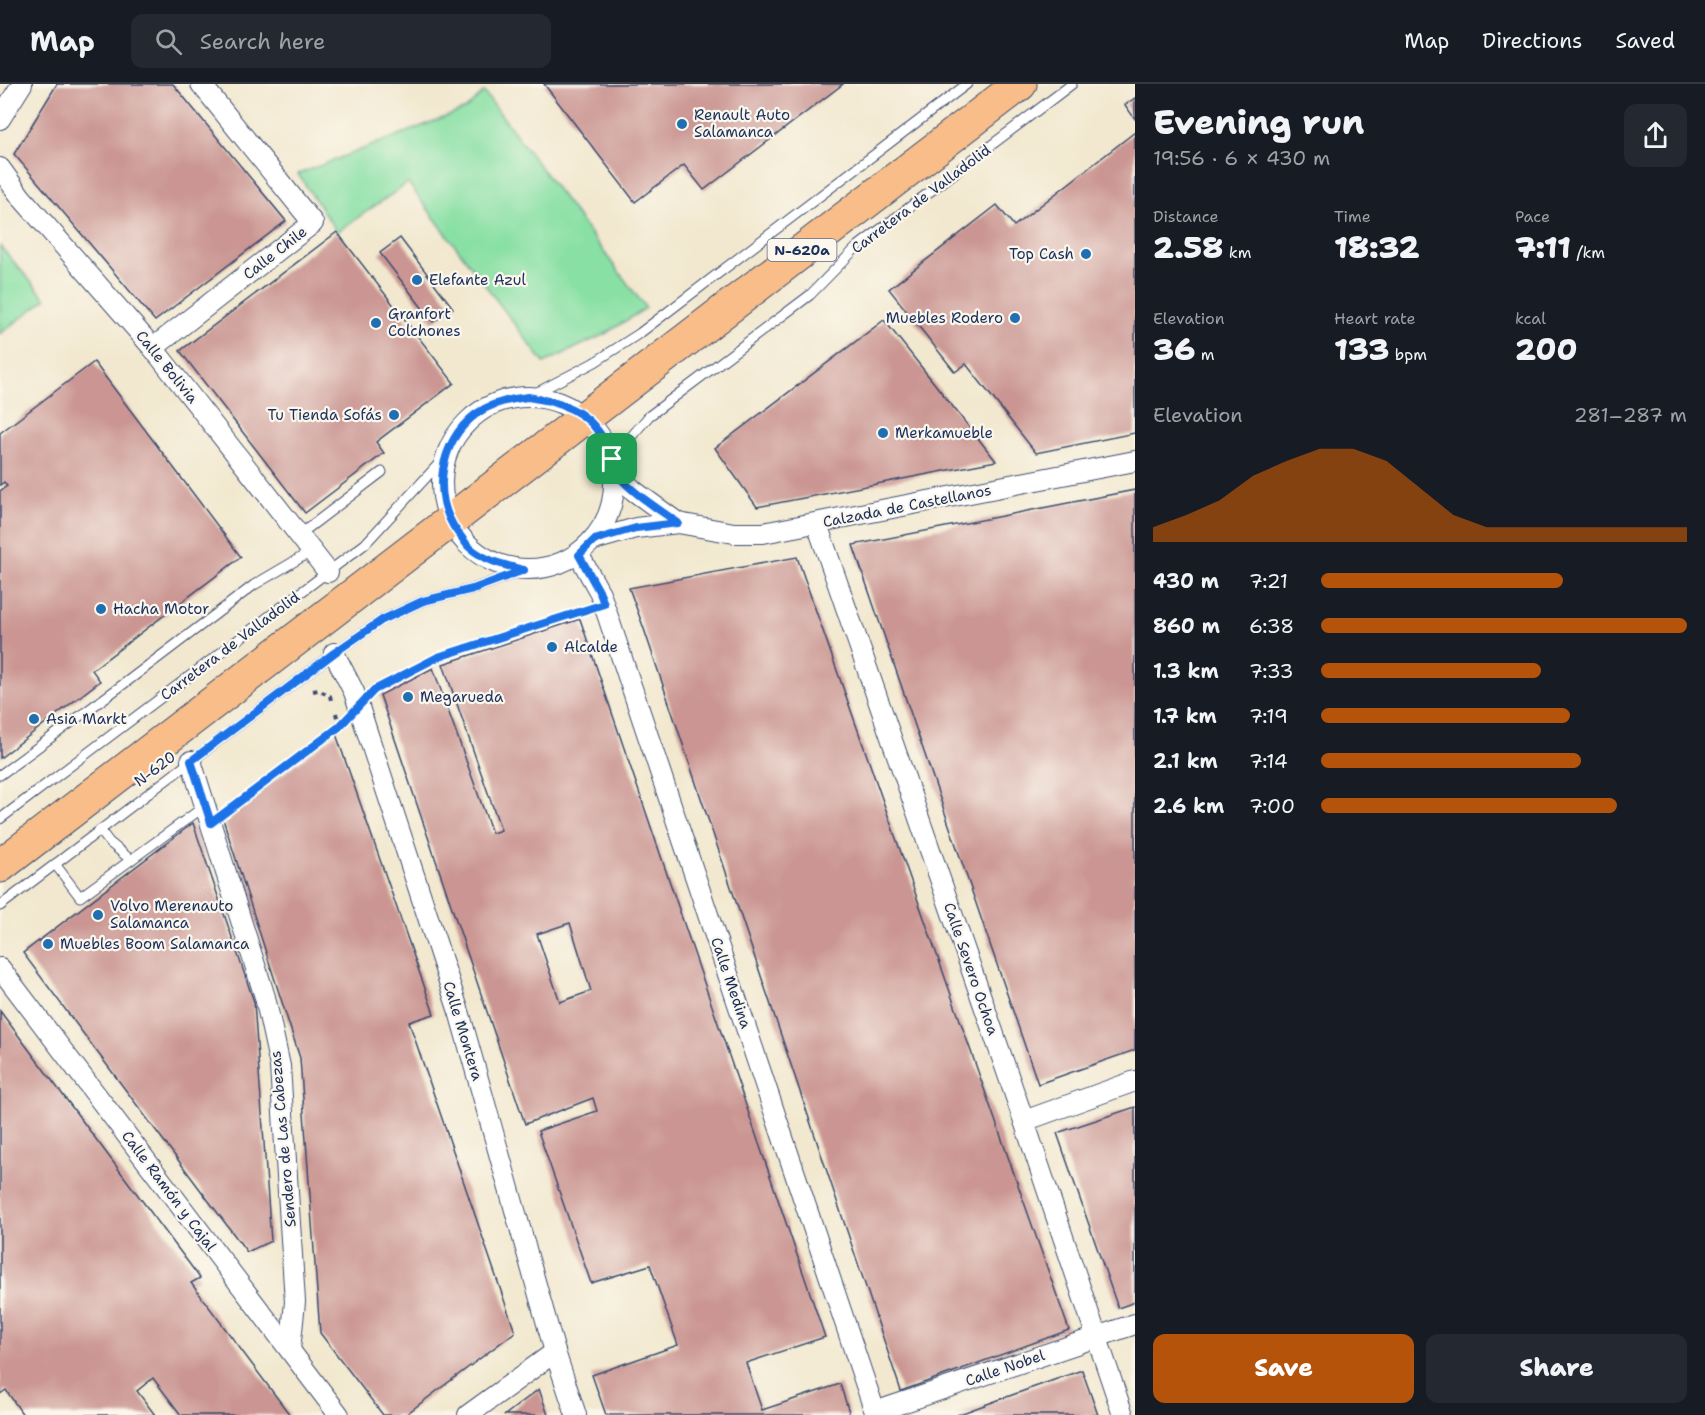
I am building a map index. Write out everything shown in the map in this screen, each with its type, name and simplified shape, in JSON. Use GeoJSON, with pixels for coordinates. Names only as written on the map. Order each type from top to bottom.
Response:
{"type":"FeatureCollection","features":[{"type":"Feature","properties":{"kind":"highway","name":"Carretera de Valladolid"},"geometry":{"type":"LineString","coordinates":[[0,866],[1020,84]]}},
{"type":"Feature","properties":{"kind":"street"},"geometry":{"type":"LineString","coordinates":[[0,119],[22,84]]}},
{"type":"Feature","properties":{"kind":"street","name":"Calle Chile"},"geometry":{"type":"LineString","coordinates":[[153,348],[313,224],[201,84]]}},
{"type":"Feature","properties":{"kind":"street","name":"Calle Bolivia"},"geometry":{"type":"LineString","coordinates":[[0,168],[21,196],[153,348],[328,572]]}},
{"type":"Feature","properties":{"kind":"street","name":"Carretera de Valladolid"},"geometry":{"type":"LineString","coordinates":[[528,397],[558,402],[584,417],[605,443],[613,465],[615,496],[608,519],[594,540],[579,555],[551,567],[524,570],[494,563],[468,547],[450,522],[443,501],[441,479],[445,457],[458,432],[477,414],[501,401],[528,397]]}},
{"type":"Feature","properties":{"kind":"street","name":"Calzada de Castellanos"},"geometry":{"type":"LineString","coordinates":[[594,540],[636,528],[678,523],[734,533],[753,533],[817,524],[1135,461]]}},
{"type":"Feature","properties":{"kind":"street","name":"Calzada de Castellanos"},"geometry":{"type":"LineString","coordinates":[[613,465],[634,491],[678,523]]}},
{"type":"Feature","properties":{"kind":"street","name":"Calle Severo Ochoa"},"geometry":{"type":"LineString","coordinates":[[817,524],[1024,1121],[1123,1415]]}},
{"type":"Feature","properties":{"kind":"street","name":"Calle Medina"},"geometry":{"type":"LineString","coordinates":[[579,555],[604,604],[876,1414]]}},
{"type":"Feature","properties":{"kind":"street","name":"Calle Montera"},"geometry":{"type":"LineString","coordinates":[[334,653],[354,692],[460,1015],[555,1352],[576,1415]]}},
{"type":"Feature","properties":{"kind":"street","name":"Sendero de Las Cabezas"},"geometry":{"type":"LineString","coordinates":[[191,761],[265,998],[279,1066],[295,1302],[290,1350]]}},
{"type":"Feature","properties":{"kind":"street","name":"Calle Ramón y Cajal"},"geometry":{"type":"LineString","coordinates":[[0,968],[339,1415]]}},
{"type":"Feature","properties":{"kind":"street"},"geometry":{"type":"LineString","coordinates":[[1024,1121],[1135,1081]]}},
{"type":"Feature","properties":{"kind":"street","name":"Calle Nobel"},"geometry":{"type":"LineString","coordinates":[[876,1414],[1135,1324]]}},
{"type":"Feature","properties":{"kind":"street"},"geometry":{"type":"LineString","coordinates":[[468,1415],[555,1352]]}},
{"type":"Feature","properties":{"kind":"lane","name":"Carretera de Valladolid"},"geometry":{"type":"LineString","coordinates":[[528,397],[595,362],[640,333],[968,84]]}},
{"type":"Feature","properties":{"kind":"lane","name":"Carretera de Valladolid"},"geometry":{"type":"LineString","coordinates":[[613,465],[650,416],[810,295],[849,254],[1072,84]]}},
{"type":"Feature","properties":{"kind":"lane","name":"Carretera de Valladolid"},"geometry":{"type":"LineString","coordinates":[[0,819],[365,544],[445,457]]}},
{"type":"Feature","properties":{"kind":"lane"},"geometry":{"type":"LineString","coordinates":[[299,535],[382,472]]}},
{"type":"Feature","properties":{"kind":"lane"},"geometry":{"type":"LineString","coordinates":[[0,775],[254,585],[312,551]]}},
{"type":"Feature","properties":{"kind":"lane","name":"N-620"},"geometry":{"type":"LineString","coordinates":[[0,906],[334,653],[382,620],[423,601],[473,589],[524,570]]}},
{"type":"Feature","properties":{"kind":"lane"},"geometry":{"type":"LineString","coordinates":[[55,864],[80,897],[131,860],[208,814]]}},
{"type":"Feature","properties":{"kind":"lane"},"geometry":{"type":"LineString","coordinates":[[100,830],[109,842],[131,860]]}},
{"type":"Feature","properties":{"kind":"path"},"geometry":{"type":"LineString","coordinates":[[208,814],[339,727],[374,690],[438,657],[604,604]]}},
{"type":"Feature","properties":{"kind":"green space"},"geometry":{"type":"Polygon","coordinates":[[[484,92],[646,308],[605,334],[544,363],[408,183],[337,232],[298,174],[466,109],[484,92]]]}},
{"type":"Feature","properties":{"kind":"green space"},"geometry":{"type":"Polygon","coordinates":[[[0,246],[46,299],[0,334],[0,246]]]}},
{"type":"Feature","properties":{"kind":"building"},"geometry":{"type":"Polygon","coordinates":[[[57,84],[173,84],[286,221],[155,321],[14,154],[57,84]]]}},
{"type":"Feature","properties":{"kind":"building","name":"Renault Auto Salamanca"},"geometry":{"type":"Polygon","coordinates":[[[544,84],[843,84],[704,190],[684,165],[635,202],[544,84]]]}},
{"type":"Feature","properties":{"kind":"building"},"geometry":{"type":"Polygon","coordinates":[[[1135,98],[1135,119],[1125,105],[1135,98]]]}},
{"type":"Feature","properties":{"kind":"building","name":"Muebles Rodero"},"geometry":{"type":"Polygon","coordinates":[[[1135,132],[1135,433],[1036,453],[966,364],[955,372],[889,289],[997,205],[1014,226],[1135,132]]]}},
{"type":"Feature","properties":{"kind":"building"},"geometry":{"type":"Polygon","coordinates":[[[337,232],[454,383],[376,442],[384,453],[305,513],[180,351],[337,232]]]}},
{"type":"Feature","properties":{"kind":"building","name":"Elefante Azul"},"geometry":{"type":"Polygon","coordinates":[[[400,238],[453,308],[433,322],[380,253],[400,238]]]}},
{"type":"Feature","properties":{"kind":"building","name":"Merkamueble"},"geometry":{"type":"Polygon","coordinates":[[[884,320],[996,461],[757,507],[715,448],[884,320]]]}},
{"type":"Feature","properties":{"kind":"building"},"geometry":{"type":"Polygon","coordinates":[[[94,362],[241,557],[92,670],[100,681],[0,758],[0,491],[7,486],[4,482],[0,485],[0,433],[94,362]]]}},
{"type":"Feature","properties":{"kind":"building"},"geometry":{"type":"Polygon","coordinates":[[[1135,490],[1135,1050],[1038,1084],[853,545],[1135,490]]]}},
{"type":"Feature","properties":{"kind":"building"},"geometry":{"type":"Polygon","coordinates":[[[797,557],[1069,1330],[901,1391],[629,588],[797,557]]]}},
{"type":"Feature","properties":{"kind":"building"},"geometry":{"type":"Polygon","coordinates":[[[580,619],[825,1337],[746,1363],[762,1410],[840,1384],[850,1415],[606,1415],[592,1375],[678,1345],[650,1265],[591,1283],[538,1131],[597,1111],[593,1098],[525,1124],[380,695],[433,668],[492,833],[501,830],[443,664],[580,619]],[[570,923],[537,934],[560,1002],[591,991],[570,923]]]}},
{"type":"Feature","properties":{"kind":"building"},"geometry":{"type":"Polygon","coordinates":[[[336,734],[434,1014],[409,1022],[515,1332],[405,1415],[383,1415],[320,1333],[300,1058],[223,819],[336,734]]]}},
{"type":"Feature","properties":{"kind":"building"},"geometry":{"type":"Polygon","coordinates":[[[193,823],[254,1002],[271,1241],[247,1252],[23,953],[193,823]]]}},
{"type":"Feature","properties":{"kind":"building"},"geometry":{"type":"Polygon","coordinates":[[[0,1011],[200,1278],[191,1283],[290,1415],[181,1415],[153,1378],[137,1391],[155,1415],[23,1415],[6,1390],[0,1394],[0,1011]]]}},
{"type":"Feature","properties":{"kind":"building"},"geometry":{"type":"Polygon","coordinates":[[[1135,1107],[1135,1302],[1118,1308],[1057,1133],[1135,1107]]]}},
{"type":"Feature","properties":{"kind":"building"},"geometry":{"type":"Polygon","coordinates":[[[1082,1370],[1098,1415],[957,1415],[1001,1399],[1082,1370]]]}},
{"type":"Feature","properties":{"kind":"building"},"geometry":{"type":"Polygon","coordinates":[[[539,1389],[548,1415],[505,1415],[539,1389]]]}},
{"type":"Feature","properties":{"kind":"place","name":"Renault Auto Salamanca"},"geometry":{"type":"Point","coordinates":[682,124]}},
{"type":"Feature","properties":{"kind":"place","name":"Top Cash"},"geometry":{"type":"Point","coordinates":[1086,254]}},
{"type":"Feature","properties":{"kind":"place","name":"Elefante Azul"},"geometry":{"type":"Point","coordinates":[417,280]}},
{"type":"Feature","properties":{"kind":"place","name":"Muebles Rodero"},"geometry":{"type":"Point","coordinates":[1015,318]}},
{"type":"Feature","properties":{"kind":"place","name":"Granfort Colchones"},"geometry":{"type":"Point","coordinates":[376,323]}},
{"type":"Feature","properties":{"kind":"place","name":"Tu Tienda Sofás"},"geometry":{"type":"Point","coordinates":[394,415]}},
{"type":"Feature","properties":{"kind":"place","name":"Merkamueble"},"geometry":{"type":"Point","coordinates":[883,433]}},
{"type":"Feature","properties":{"kind":"place","name":"Hacha Motor"},"geometry":{"type":"Point","coordinates":[101,609]}},
{"type":"Feature","properties":{"kind":"place","name":"Alcalde"},"geometry":{"type":"Point","coordinates":[552,647]}},
{"type":"Feature","properties":{"kind":"place","name":"Megarueda"},"geometry":{"type":"Point","coordinates":[408,697]}},
{"type":"Feature","properties":{"kind":"place","name":"Asia Markt"},"geometry":{"type":"Point","coordinates":[34,719]}},
{"type":"Feature","properties":{"kind":"place","name":"Volvo Merenauto Salamanca"},"geometry":{"type":"Point","coordinates":[98,915]}},
{"type":"Feature","properties":{"kind":"place","name":"Muebles Boom Salamanca"},"geometry":{"type":"Point","coordinates":[48,944]}},
{"type":"Feature","properties":{"kind":"route"},"geometry":{"type":"LineString","coordinates":[[528,397],[558,402],[584,417],[596,429],[612,459],[614,471],[634,491],[678,523],[636,528],[594,540],[579,555],[604,604],[438,657],[374,690],[339,727],[211,823],[191,761],[334,653],[382,620],[423,601],[473,589],[524,570],[494,563],[468,547],[450,522],[443,501],[441,479],[445,457],[458,432],[477,414],[501,401],[528,397]]}}]}
